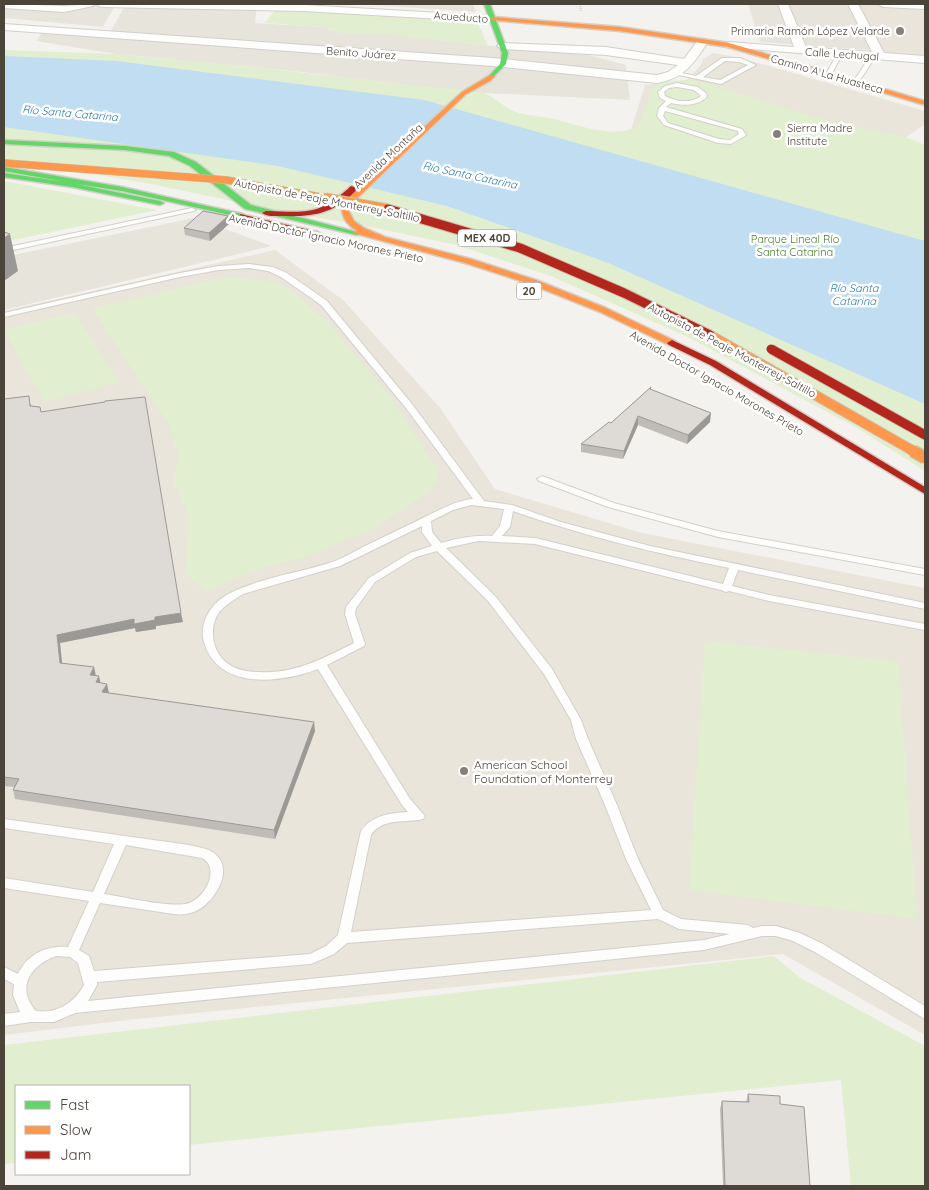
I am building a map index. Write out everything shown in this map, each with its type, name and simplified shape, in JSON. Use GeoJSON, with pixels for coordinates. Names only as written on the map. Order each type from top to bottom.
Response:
{"type":"FeatureCollection","features":[{"type":"Feature","properties":{"kind":"main road"},"geometry":{"type":"LineString","coordinates":[[488,4],[501,56]]}},
{"type":"Feature","properties":{"kind":"main road","name":"Acueducto"},"geometry":{"type":"LineString","coordinates":[[493,19],[620,29],[728,46]]}},
{"type":"Feature","properties":{"kind":"main road","name":"Camino A La Huasteca"},"geometry":{"type":"LineString","coordinates":[[728,46],[925,103]]}},
{"type":"Feature","properties":{"kind":"main road","name":"Avenida Montaña"},"geometry":{"type":"LineString","coordinates":[[266,213],[313,212],[343,203],[460,92],[488,80],[501,56]]}},
{"type":"Feature","properties":{"kind":"main road","name":"Avenida Doctor Ignacio Morones Prieto"},"geometry":{"type":"LineString","coordinates":[[4,142],[125,148],[171,154],[193,164],[248,207],[266,213],[382,238],[468,261],[531,281],[655,332],[783,403],[925,491]]}},
{"type":"Feature","properties":{"kind":"main road"},"geometry":{"type":"LineString","coordinates":[[4,154],[98,158]]}},
{"type":"Feature","properties":{"kind":"main road","name":"Autopista de Peaje Monterrey-Saltillo"},"geometry":{"type":"LineString","coordinates":[[117,160],[243,173],[314,184],[421,206]]}},
{"type":"Feature","properties":{"kind":"main road","name":"Autopista de Peaje Monterrey-Saltillo"},"geometry":{"type":"LineString","coordinates":[[4,162],[226,180],[382,208],[520,248],[624,292],[697,328],[925,458]]}},
{"type":"Feature","properties":{"kind":"main road"},"geometry":{"type":"LineString","coordinates":[[4,169],[227,212],[318,234]]}},
{"type":"Feature","properties":{"kind":"main road","name":"Avenida Doctor Ignacio Morones Prieto"},"geometry":{"type":"LineString","coordinates":[[4,175],[89,189],[400,252],[508,284],[603,320],[685,362]]}},
{"type":"Feature","properties":{"kind":"main road","name":"Avenida Montaña"},"geometry":{"type":"LineString","coordinates":[[343,203],[344,212],[352,225],[382,238]]}},
{"type":"Feature","properties":{"kind":"main road","name":"Autopista de Peaje Monterrey-Saltillo"},"geometry":{"type":"LineString","coordinates":[[760,343],[925,435]]}},
{"type":"Feature","properties":{"kind":"street"},"geometry":{"type":"LineString","coordinates":[[4,5],[64,9],[89,4]]}},
{"type":"Feature","properties":{"kind":"street","name":"Acueducto"},"geometry":{"type":"LineString","coordinates":[[101,4],[303,6],[493,19]]}},
{"type":"Feature","properties":{"kind":"street"},"geometry":{"type":"LineString","coordinates":[[783,4],[802,51]]}},
{"type":"Feature","properties":{"kind":"street"},"geometry":{"type":"LineString","coordinates":[[853,4],[877,56]]}},
{"type":"Feature","properties":{"kind":"street"},"geometry":{"type":"LineString","coordinates":[[883,4],[925,6]]}},
{"type":"Feature","properties":{"kind":"street","name":"Benito Juárez"},"geometry":{"type":"LineString","coordinates":[[4,27],[501,56],[643,78],[672,80]]}},
{"type":"Feature","properties":{"kind":"street"},"geometry":{"type":"LineString","coordinates":[[672,80],[702,42]]}},
{"type":"Feature","properties":{"kind":"street","name":"Calle Lechugal"},"geometry":{"type":"LineString","coordinates":[[728,46],[925,60]]}},
{"type":"Feature","properties":{"kind":"street"},"geometry":{"type":"LineString","coordinates":[[501,56],[606,51],[687,62]]}},
{"type":"Feature","properties":{"kind":"lane"},"geometry":{"type":"LineString","coordinates":[[829,74],[840,53]]}},
{"type":"Feature","properties":{"kind":"lane"},"geometry":{"type":"LineString","coordinates":[[856,82],[877,56]]}},
{"type":"Feature","properties":{"kind":"lane"},"geometry":{"type":"LineString","coordinates":[[672,80],[700,90],[704,94],[702,99],[694,102],[670,101],[662,97],[661,92],[672,80],[697,78],[721,82],[753,65],[740,60],[724,59],[697,78]]}},
{"type":"Feature","properties":{"kind":"lane"},"geometry":{"type":"LineString","coordinates":[[662,108],[740,130],[743,135],[735,141],[727,142],[694,134],[666,124],[660,116],[662,108],[670,101]]}},
{"type":"Feature","properties":{"kind":"lane"},"geometry":{"type":"LineString","coordinates":[[4,250],[192,210]]}},
{"type":"Feature","properties":{"kind":"lane"},"geometry":{"type":"LineString","coordinates":[[4,315],[219,268],[249,266],[270,269],[284,274],[324,303],[409,406],[480,502]]}},
{"type":"Feature","properties":{"kind":"lane"},"geometry":{"type":"LineString","coordinates":[[542,479],[611,505],[718,534],[925,572]]}},
{"type":"Feature","properties":{"kind":"lane"},"geometry":{"type":"LineString","coordinates":[[925,606],[734,568],[650,549],[558,524],[509,507],[480,502],[463,503],[337,564],[239,592],[221,603],[208,621],[206,632],[210,648],[217,660],[225,667],[248,675],[298,673],[360,644],[350,614],[351,607],[372,580],[413,555],[460,541],[479,538],[535,541],[769,598],[925,627]]}},
{"type":"Feature","properties":{"kind":"lane"},"geometry":{"type":"LineString","coordinates":[[494,539],[505,528],[509,507]]}},
{"type":"Feature","properties":{"kind":"lane"},"geometry":{"type":"LineString","coordinates":[[426,520],[427,532],[439,547],[492,599],[520,633],[548,672],[576,720],[582,739],[632,859],[659,914]]}},
{"type":"Feature","properties":{"kind":"lane"},"geometry":{"type":"LineString","coordinates":[[726,588],[734,568]]}},
{"type":"Feature","properties":{"kind":"lane"},"geometry":{"type":"LineString","coordinates":[[320,663],[406,802],[419,816],[382,819],[370,826],[365,834],[344,938]]}},
{"type":"Feature","properties":{"kind":"lane"},"geometry":{"type":"LineString","coordinates":[[4,822],[205,854],[213,859],[218,870],[215,883],[209,892],[196,905],[189,908],[170,908],[4,883]]}},
{"type":"Feature","properties":{"kind":"lane"},"geometry":{"type":"LineString","coordinates":[[72,952],[122,840]]}},
{"type":"Feature","properties":{"kind":"lane"},"geometry":{"type":"LineString","coordinates":[[89,977],[312,959],[330,950],[344,938],[659,914],[679,924],[776,931],[796,937],[819,948],[925,1013]]}},
{"type":"Feature","properties":{"kind":"lane"},"geometry":{"type":"LineString","coordinates":[[73,1008],[704,945],[762,931]]}},
{"type":"Feature","properties":{"kind":"lane"},"geometry":{"type":"LineString","coordinates":[[4,1020],[32,1016],[46,1018],[60,1015],[73,1008],[84,999],[91,985],[84,960],[72,952],[56,951],[39,956],[9,975],[15,1002],[22,1011],[32,1016]]}},
{"type":"Feature","properties":{"kind":"shaded area"},"geometry":{"type":"Polygon","coordinates":[[[4,4],[116,4],[103,27],[4,18],[4,4]]]}},
{"type":"Feature","properties":{"kind":"shaded area"},"geometry":{"type":"Polygon","coordinates":[[[126,4],[257,4],[255,23],[321,27],[342,33],[397,35],[480,45],[573,51],[626,65],[630,100],[485,93],[413,86],[302,72],[116,54],[36,41],[47,27],[110,32],[126,4]]]}},
{"type":"Feature","properties":{"kind":"shaded area"},"geometry":{"type":"Polygon","coordinates":[[[357,4],[473,4],[476,12],[357,4]]]}},
{"type":"Feature","properties":{"kind":"shaded area"},"geometry":{"type":"Polygon","coordinates":[[[748,4],[925,4],[925,54],[760,42],[748,4]]]}},
{"type":"Feature","properties":{"kind":"shaded area","name":"Primaria Ramón López Velarde"},"geometry":{"type":"Polygon","coordinates":[[[862,6],[925,9],[925,56],[886,53],[862,6]]]}},
{"type":"Feature","properties":{"kind":"shaded area"},"geometry":{"type":"Polygon","coordinates":[[[713,53],[741,58],[925,111],[925,124],[905,138],[631,130],[645,85],[687,80],[701,65],[703,59],[713,53]]]}},
{"type":"Feature","properties":{"kind":"shaded area"},"geometry":{"type":"Polygon","coordinates":[[[194,218],[272,246],[4,310],[4,257],[194,218]]]}},
{"type":"Feature","properties":{"kind":"shaded area","name":"American School Foundation of Monterrey"},"geometry":{"type":"Polygon","coordinates":[[[275,250],[343,300],[440,408],[495,489],[642,533],[925,588],[925,1035],[783,954],[128,1020],[4,1035],[4,311],[275,250]]]}},
{"type":"Feature","properties":{"kind":"green space"},"geometry":{"type":"Polygon","coordinates":[[[276,9],[477,21],[488,46],[392,35],[342,33],[321,27],[265,23],[276,9]]]}},
{"type":"Feature","properties":{"kind":"green space","name":"Parque Lineal Río Santa Catarina"},"geometry":{"type":"Polygon","coordinates":[[[4,50],[116,54],[485,93],[519,113],[616,132],[637,127],[652,89],[663,81],[695,80],[824,120],[905,137],[925,145],[925,471],[857,428],[686,336],[551,276],[456,245],[357,224],[295,214],[151,184],[52,167],[4,162],[4,50]]]}},
{"type":"Feature","properties":{"kind":"green space"},"geometry":{"type":"Polygon","coordinates":[[[4,181],[157,210],[4,242],[4,181]]]}},
{"type":"Feature","properties":{"kind":"green space"},"geometry":{"type":"Polygon","coordinates":[[[237,277],[275,282],[290,289],[329,323],[391,398],[437,469],[438,480],[433,489],[374,528],[308,556],[264,567],[207,591],[191,580],[186,569],[188,513],[174,483],[178,454],[169,425],[92,308],[218,279],[237,277]]]}},
{"type":"Feature","properties":{"kind":"green space"},"geometry":{"type":"Polygon","coordinates":[[[74,312],[119,382],[44,402],[4,330],[74,312]]]}},
{"type":"Feature","properties":{"kind":"green space"},"geometry":{"type":"Polygon","coordinates":[[[705,641],[898,661],[917,919],[689,890],[705,641]]]}},
{"type":"Feature","properties":{"kind":"green space"},"geometry":{"type":"Polygon","coordinates":[[[774,956],[799,977],[925,1046],[925,1186],[851,1186],[841,1080],[190,1145],[190,1085],[15,1085],[15,1163],[4,1164],[4,1045],[774,956]]]}},
{"type":"Feature","properties":{"kind":"water","name":"Río Santa Catarina"},"geometry":{"type":"Polygon","coordinates":[[[4,56],[116,61],[424,100],[925,241],[925,404],[606,262],[447,206],[278,166],[4,127],[4,56]]]}},
{"type":"Feature","properties":{"kind":"building"},"geometry":{"type":"Polygon","coordinates":[[[203,211],[228,216],[209,233],[184,228],[203,211]]]}},
{"type":"Feature","properties":{"kind":"building"},"geometry":{"type":"Polygon","coordinates":[[[4,232],[10,234],[4,238],[4,232]]]}},
{"type":"Feature","properties":{"kind":"building"},"geometry":{"type":"Polygon","coordinates":[[[651,387],[650,389],[711,413],[688,435],[638,416],[624,451],[581,444],[609,422],[611,423],[651,387]]]}},
{"type":"Feature","properties":{"kind":"building"},"geometry":{"type":"Polygon","coordinates":[[[29,396],[30,406],[40,407],[41,412],[105,401],[145,397],[181,613],[155,617],[155,620],[134,624],[134,619],[57,635],[60,663],[94,667],[90,675],[99,676],[96,682],[107,684],[102,692],[314,722],[274,830],[13,790],[19,779],[4,777],[4,399],[29,396]]]}},
{"type":"Feature","properties":{"kind":"building"},"geometry":{"type":"Polygon","coordinates":[[[748,1094],[780,1096],[780,1104],[804,1107],[810,1186],[725,1186],[722,1101],[749,1102],[748,1094]]]}},
{"type":"Feature","properties":{"kind":"traffic: fast"},"geometry":{"type":"LineString","coordinates":[[487,4],[505,53],[503,64],[492,76]]}},
{"type":"Feature","properties":{"kind":"traffic: fast"},"geometry":{"type":"LineString","coordinates":[[4,142],[125,148],[171,154],[193,164],[248,207],[357,233]]}},
{"type":"Feature","properties":{"kind":"traffic: fast"},"geometry":{"type":"LineString","coordinates":[[4,169],[122,189],[243,216]]}},
{"type":"Feature","properties":{"kind":"traffic: fast"},"geometry":{"type":"LineString","coordinates":[[4,175],[72,185],[160,203]]}},
{"type":"Feature","properties":{"kind":"traffic: slow"},"geometry":{"type":"LineString","coordinates":[[493,19],[620,29],[729,45],[925,103]]}},
{"type":"Feature","properties":{"kind":"traffic: slow"},"geometry":{"type":"LineString","coordinates":[[381,238],[356,227],[347,217],[345,211],[346,204],[464,93],[492,76]]}},
{"type":"Feature","properties":{"kind":"traffic: slow"},"geometry":{"type":"LineString","coordinates":[[4,163],[226,180],[388,209]]}},
{"type":"Feature","properties":{"kind":"traffic: slow"},"geometry":{"type":"LineString","coordinates":[[357,233],[511,274],[586,303],[672,343]]}},
{"type":"Feature","properties":{"kind":"traffic: slow"},"geometry":{"type":"LineString","coordinates":[[710,335],[925,458]]}},
{"type":"Feature","properties":{"kind":"traffic: jam"},"geometry":{"type":"LineString","coordinates":[[266,213],[302,214],[320,211],[339,202],[354,188]]}},
{"type":"Feature","properties":{"kind":"traffic: jam"},"geometry":{"type":"LineString","coordinates":[[388,209],[520,248],[624,293],[710,335]]}},
{"type":"Feature","properties":{"kind":"traffic: jam"},"geometry":{"type":"LineString","coordinates":[[243,216],[318,234]]}},
{"type":"Feature","properties":{"kind":"traffic: jam"},"geometry":{"type":"LineString","coordinates":[[672,343],[713,363],[925,491]]}},
{"type":"Feature","properties":{"kind":"traffic: jam"},"geometry":{"type":"LineString","coordinates":[[771,349],[925,435]]}},
{"type":"Feature","properties":{"kind":"place","name":"Primaria Ramón López Velarde"},"geometry":{"type":"Point","coordinates":[900,31]}},
{"type":"Feature","properties":{"kind":"place","name":"Sierra Madre Institute"},"geometry":{"type":"Point","coordinates":[777,134]}},
{"type":"Feature","properties":{"kind":"place","name":"American School Foundation of Monterrey"},"geometry":{"type":"Point","coordinates":[464,771]}}]}
